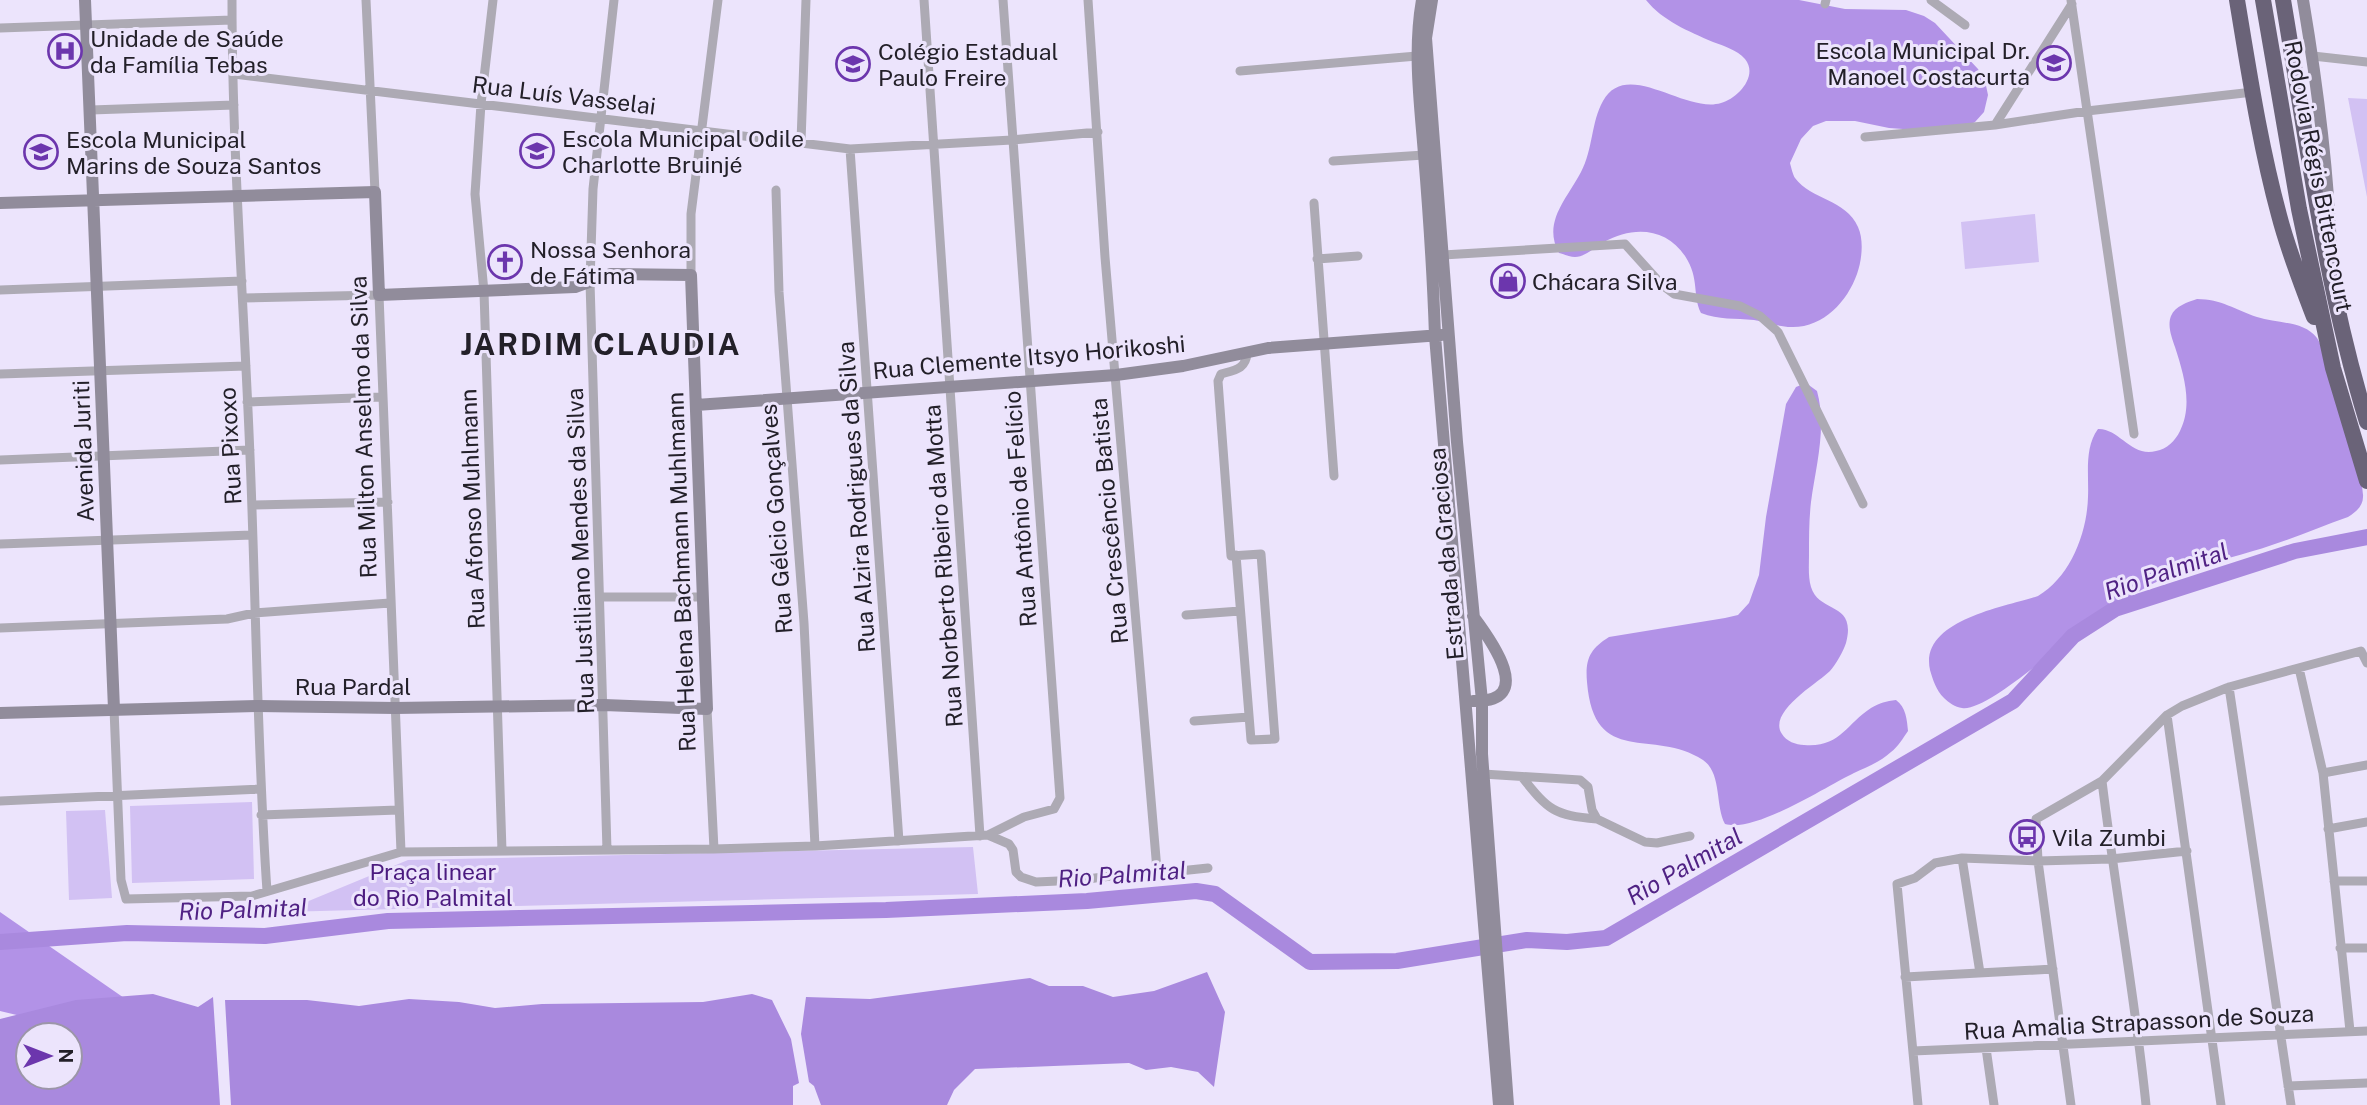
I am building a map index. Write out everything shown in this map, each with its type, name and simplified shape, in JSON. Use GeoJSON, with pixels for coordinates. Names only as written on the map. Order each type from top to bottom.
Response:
{"type":"FeatureCollection","features":[{"type":"Feature","properties":{"kind":"highway"},"geometry":{"type":"LineString","coordinates":[[2237,0],[2278,213],[2289,251],[2333,368]]}},
{"type":"Feature","properties":{"kind":"highway","name":"Rodovia Régis Bittencourt"},"geometry":{"type":"LineString","coordinates":[[2263,0],[2300,209],[2333,368],[2367,481]]}},
{"type":"Feature","properties":{"kind":"highway","name":"Rodovia Régis Bittencourt"},"geometry":{"type":"LineString","coordinates":[[2283,0],[2332,281],[2346,347],[2367,422]]}},
{"type":"Feature","properties":{"kind":"street","name":"Avenida Juriti"},"geometry":{"type":"LineString","coordinates":[[86,0],[121,880],[126,899],[252,896],[267,891]]}},
{"type":"Feature","properties":{"kind":"street","name":"Rua Pixoxo"},"geometry":{"type":"LineString","coordinates":[[232,0],[261,815],[267,891]]}},
{"type":"Feature","properties":{"kind":"street","name":"Rua Milton Anselmo da Silva"},"geometry":{"type":"LineString","coordinates":[[366,0],[372,90],[401,852]]}},
{"type":"Feature","properties":{"kind":"street","name":"Rua Afonso Muhlmann"},"geometry":{"type":"LineString","coordinates":[[494,0],[481,104],[475,194],[484,292],[502,851]]}},
{"type":"Feature","properties":{"kind":"street","name":"Rua Justiliano Mendes da Silva"},"geometry":{"type":"LineString","coordinates":[[607,850],[590,282],[593,189],[614,0]]}},
{"type":"Feature","properties":{"kind":"street","name":"Rua Helena Bachmann Muhlmann"},"geometry":{"type":"LineString","coordinates":[[713,849],[691,275],[691,214],[718,0]]}},
{"type":"Feature","properties":{"kind":"street"},"geometry":{"type":"LineString","coordinates":[[801,142],[806,0]]}},
{"type":"Feature","properties":{"kind":"street","name":"Rua Norberto Ribeiro da Motta"},"geometry":{"type":"LineString","coordinates":[[924,0],[984,836]]}},
{"type":"Feature","properties":{"kind":"street","name":"Rua Antônio de Felício"},"geometry":{"type":"LineString","coordinates":[[984,836],[1024,817],[1054,809],[1060,798],[1003,0]]}},
{"type":"Feature","properties":{"kind":"street","name":"Rua Crescêncio Batista"},"geometry":{"type":"LineString","coordinates":[[1088,0],[1105,257],[1157,870]]}},
{"type":"Feature","properties":{"kind":"street","name":"Estrada da Graciosa"},"geometry":{"type":"LineString","coordinates":[[1422,0],[1417,56],[1424,155],[1482,701],[1499,1105]]}},
{"type":"Feature","properties":{"kind":"street","name":"Estrada da Graciosa"},"geometry":{"type":"LineString","coordinates":[[1432,0],[1426,38],[1443,255],[1442,335],[1466,700],[1491,931]]}},
{"type":"Feature","properties":{"kind":"street"},"geometry":{"type":"LineString","coordinates":[[1931,0],[1965,25]]}},
{"type":"Feature","properties":{"kind":"street"},"geometry":{"type":"LineString","coordinates":[[2303,0],[2313,56],[2328,181],[2332,281]]}},
{"type":"Feature","properties":{"kind":"street"},"geometry":{"type":"LineString","coordinates":[[2071,2],[2134,434]]}},
{"type":"Feature","properties":{"kind":"street"},"geometry":{"type":"LineString","coordinates":[[1994,125],[2071,2]]}},
{"type":"Feature","properties":{"kind":"street"},"geometry":{"type":"LineString","coordinates":[[0,28],[232,20]]}},
{"type":"Feature","properties":{"kind":"street"},"geometry":{"type":"LineString","coordinates":[[1240,71],[1417,56]]}},
{"type":"Feature","properties":{"kind":"street"},"geometry":{"type":"LineString","coordinates":[[2313,56],[2367,62]]}},
{"type":"Feature","properties":{"kind":"street","name":"Rua Luís Vasselai"},"geometry":{"type":"LineString","coordinates":[[234,74],[850,149],[1098,132]]}},
{"type":"Feature","properties":{"kind":"street"},"geometry":{"type":"LineString","coordinates":[[1865,137],[1994,125],[2087,111],[2253,92]]}},
{"type":"Feature","properties":{"kind":"street"},"geometry":{"type":"LineString","coordinates":[[91,110],[234,105]]}},
{"type":"Feature","properties":{"kind":"street","name":"Rua Alzira Rodrigues da Silva"},"geometry":{"type":"LineString","coordinates":[[850,149],[899,841]]}},
{"type":"Feature","properties":{"kind":"street"},"geometry":{"type":"LineString","coordinates":[[1333,161],[1424,155]]}},
{"type":"Feature","properties":{"kind":"street","name":"Rua Gélcio Gonçalves"},"geometry":{"type":"LineString","coordinates":[[776,190],[786,397],[804,623],[816,846]]}},
{"type":"Feature","properties":{"kind":"street"},"geometry":{"type":"LineString","coordinates":[[0,203],[375,192]]}},
{"type":"Feature","properties":{"kind":"street"},"geometry":{"type":"LineString","coordinates":[[1314,203],[1334,476]]}},
{"type":"Feature","properties":{"kind":"street"},"geometry":{"type":"LineString","coordinates":[[1443,255],[1625,244],[1662,285],[1674,294],[1740,306],[1760,316],[1778,332],[1863,504]]}},
{"type":"Feature","properties":{"kind":"street"},"geometry":{"type":"LineString","coordinates":[[1317,259],[1358,256]]}},
{"type":"Feature","properties":{"kind":"street"},"geometry":{"type":"LineString","coordinates":[[243,298],[484,292],[575,287],[611,274],[691,275]]}},
{"type":"Feature","properties":{"kind":"street"},"geometry":{"type":"LineString","coordinates":[[0,290],[242,281]]}},
{"type":"Feature","properties":{"kind":"street","name":"Rua Clemente Itsyo Horikoshi"},"geometry":{"type":"LineString","coordinates":[[696,405],[1116,375],[1183,366],[1268,348],[1442,335]]}},
{"type":"Feature","properties":{"kind":"street"},"geometry":{"type":"LineString","coordinates":[[1236,555],[1251,740],[1275,739],[1261,554],[1236,555],[1231,556],[1218,381],[1221,374],[1241,368],[1246,362],[1247,353]]}},
{"type":"Feature","properties":{"kind":"street"},"geometry":{"type":"LineString","coordinates":[[0,374],[246,366]]}},
{"type":"Feature","properties":{"kind":"street"},"geometry":{"type":"LineString","coordinates":[[247,402],[382,397]]}},
{"type":"Feature","properties":{"kind":"street"},"geometry":{"type":"LineString","coordinates":[[0,460],[250,450]]}},
{"type":"Feature","properties":{"kind":"street"},"geometry":{"type":"LineString","coordinates":[[252,505],[388,502]]}},
{"type":"Feature","properties":{"kind":"street"},"geometry":{"type":"LineString","coordinates":[[0,544],[253,535]]}},
{"type":"Feature","properties":{"kind":"street"},"geometry":{"type":"LineString","coordinates":[[600,597],[703,597]]}},
{"type":"Feature","properties":{"kind":"street"},"geometry":{"type":"LineString","coordinates":[[0,628],[227,619],[254,613],[390,603]]}},
{"type":"Feature","properties":{"kind":"street"},"geometry":{"type":"LineString","coordinates":[[1186,615],[1240,611]]}},
{"type":"Feature","properties":{"kind":"street"},"geometry":{"type":"LineString","coordinates":[[1466,700],[1482,701],[1498,697],[1504,689],[1506,676],[1501,656],[1473,615]]}},
{"type":"Feature","properties":{"kind":"street"},"geometry":{"type":"LineString","coordinates":[[2071,1105],[2038,861],[2036,819],[2102,781],[2167,715],[2182,706],[2229,687],[2361,651],[2367,663]]}},
{"type":"Feature","properties":{"kind":"street"},"geometry":{"type":"LineString","coordinates":[[2300,668],[2323,773],[2350,1031]]}},
{"type":"Feature","properties":{"kind":"street"},"geometry":{"type":"LineString","coordinates":[[2229,687],[2291,1105]]}},
{"type":"Feature","properties":{"kind":"street","name":"Rua Pardal"},"geometry":{"type":"LineString","coordinates":[[0,713],[258,706],[395,708],[604,705],[707,709]]}},
{"type":"Feature","properties":{"kind":"street"},"geometry":{"type":"LineString","coordinates":[[2167,715],[2221,1105]]}},
{"type":"Feature","properties":{"kind":"street"},"geometry":{"type":"LineString","coordinates":[[1194,722],[1249,717]]}},
{"type":"Feature","properties":{"kind":"street"},"geometry":{"type":"LineString","coordinates":[[2323,773],[2367,765]]}},
{"type":"Feature","properties":{"kind":"street"},"geometry":{"type":"LineString","coordinates":[[1483,774],[1580,780],[1588,787],[1592,810],[1597,818]]}},
{"type":"Feature","properties":{"kind":"street"},"geometry":{"type":"LineString","coordinates":[[1522,777],[1544,804],[1560,814],[1597,818],[1645,842],[1657,844],[1690,836]]}},
{"type":"Feature","properties":{"kind":"street"},"geometry":{"type":"LineString","coordinates":[[2102,781],[2111,859],[2140,1042],[2146,1105]]}},
{"type":"Feature","properties":{"kind":"street"},"geometry":{"type":"LineString","coordinates":[[0,801],[260,789]]}},
{"type":"Feature","properties":{"kind":"street"},"geometry":{"type":"LineString","coordinates":[[261,815],[398,810]]}},
{"type":"Feature","properties":{"kind":"street"},"geometry":{"type":"LineString","coordinates":[[2328,829],[2367,822]]}},
{"type":"Feature","properties":{"kind":"street"},"geometry":{"type":"LineString","coordinates":[[267,891],[401,852],[713,849],[984,836],[1009,844],[1013,850],[1016,872],[1028,881],[1080,880],[1157,870],[1170,872],[1208,868]]}},
{"type":"Feature","properties":{"kind":"street"},"geometry":{"type":"LineString","coordinates":[[1918,1105],[1897,884],[1915,878],[1935,863],[1962,858],[2038,861],[2111,859],[2187,851]]}},
{"type":"Feature","properties":{"kind":"street"},"geometry":{"type":"LineString","coordinates":[[1962,858],[1980,973]]}},
{"type":"Feature","properties":{"kind":"street"},"geometry":{"type":"LineString","coordinates":[[2334,881],[2367,881]]}},
{"type":"Feature","properties":{"kind":"street"},"geometry":{"type":"LineString","coordinates":[[2340,948],[2367,948]]}},
{"type":"Feature","properties":{"kind":"street","name":"Estrada da Graciosa"},"geometry":{"type":"LineString","coordinates":[[1493,967],[1508,1105]]}},
{"type":"Feature","properties":{"kind":"street"},"geometry":{"type":"LineString","coordinates":[[1905,977],[2053,969]]}},
{"type":"Feature","properties":{"kind":"street","name":"Rua Amalia Strapasson de Souza"},"geometry":{"type":"LineString","coordinates":[[1913,1051],[2367,1031]]}},
{"type":"Feature","properties":{"kind":"street"},"geometry":{"type":"LineString","coordinates":[[1986,1048],[1994,1105]]}},
{"type":"Feature","properties":{"kind":"street"},"geometry":{"type":"LineString","coordinates":[[2288,1086],[2367,1083]]}},
{"type":"Feature","properties":{"kind":"green space"},"geometry":{"type":"Polygon","coordinates":[[[2348,98],[2367,99],[2367,197],[2348,98]]]}},
{"type":"Feature","properties":{"kind":"green space"},"geometry":{"type":"Polygon","coordinates":[[[2035,214],[2039,262],[1965,269],[1961,222],[2035,214]]]}},
{"type":"Feature","properties":{"kind":"green space"},"geometry":{"type":"Polygon","coordinates":[[[252,802],[254,879],[132,883],[130,806],[252,802]]]}},
{"type":"Feature","properties":{"kind":"green space"},"geometry":{"type":"Polygon","coordinates":[[[105,810],[112,898],[69,900],[66,811],[105,810]]]}},
{"type":"Feature","properties":{"kind":"green space","name":"Praça linear do Rio Palmital"},"geometry":{"type":"Polygon","coordinates":[[[973,847],[978,894],[282,912],[408,860],[973,847]]]}},
{"type":"Feature","properties":{"kind":"shaded area"},"geometry":{"type":"Polygon","coordinates":[[[1646,0],[1799,0],[1845,9],[1906,10],[1935,23],[1978,69],[1985,81],[1988,95],[1984,112],[1975,122],[1964,128],[1917,130],[1855,121],[1826,121],[1813,126],[1801,139],[1790,163],[1795,178],[1810,191],[1837,205],[1853,218],[1861,238],[1860,263],[1853,284],[1840,303],[1823,318],[1803,326],[1791,327],[1701,313],[1690,264],[1685,256],[1668,239],[1648,232],[1626,233],[1579,257],[1559,253],[1553,231],[1558,211],[1581,172],[1599,109],[1613,89],[1626,85],[1641,86],[1691,101],[1721,103],[1739,92],[1748,79],[1749,66],[1742,56],[1676,25],[1646,0]]]}},
{"type":"Feature","properties":{"kind":"shaded area"},"geometry":{"type":"Polygon","coordinates":[[[2197,299],[2214,301],[2257,317],[2297,325],[2317,338],[2329,366],[2352,442],[2362,485],[2363,500],[2360,506],[2348,517],[2301,535],[2164,578],[2104,614],[1987,700],[1973,707],[1962,708],[1952,704],[1941,695],[1935,685],[1930,670],[1930,653],[1938,639],[1951,628],[1986,611],[2038,596],[2059,578],[2068,566],[2084,525],[2089,453],[2098,429],[2113,433],[2133,447],[2147,452],[2164,448],[2178,435],[2184,421],[2187,400],[2184,379],[2170,332],[2170,320],[2179,307],[2197,299]]]}},
{"type":"Feature","properties":{"kind":"shaded area"},"geometry":{"type":"Polygon","coordinates":[[[1806,383],[1817,391],[1821,418],[1820,446],[1810,515],[1810,583],[1821,601],[1842,614],[1848,630],[1845,646],[1835,665],[1787,708],[1779,725],[1782,734],[1792,742],[1801,745],[1826,743],[1842,734],[1871,708],[1896,700],[1904,710],[1908,731],[1896,748],[1882,759],[1790,807],[1754,822],[1725,824],[1716,781],[1703,760],[1684,751],[1614,736],[1601,726],[1592,709],[1587,682],[1588,661],[1593,650],[1609,637],[1738,615],[1749,603],[1759,575],[1766,517],[1786,404],[1796,387],[1806,383]]]}},
{"type":"Feature","properties":{"kind":"shaded area"},"geometry":{"type":"Polygon","coordinates":[[[0,912],[140,1009],[53,1021],[42,1021],[0,1011],[0,912]]]}},
{"type":"Feature","properties":{"kind":"shaded area"},"geometry":{"type":"Polygon","coordinates":[[[1207,972],[1225,1012],[1214,1087],[1198,1072],[1171,1067],[1146,1070],[1129,1063],[975,1069],[954,1090],[947,1105],[821,1105],[814,1086],[809,1082],[801,1034],[806,997],[870,999],[1030,978],[1049,986],[1083,986],[1113,997],[1154,991],[1207,972]]]}},
{"type":"Feature","properties":{"kind":"shaded area"},"geometry":{"type":"Polygon","coordinates":[[[153,994],[198,1007],[213,997],[220,1105],[0,1105],[0,1019],[76,1000],[153,994]]]}},
{"type":"Feature","properties":{"kind":"shaded area"},"geometry":{"type":"Polygon","coordinates":[[[752,994],[772,1000],[791,1039],[799,1083],[793,1086],[793,1105],[231,1105],[225,1000],[307,1000],[359,1006],[409,999],[459,1002],[495,1008],[542,1004],[703,1002],[752,994]]]}},
{"type":"Feature","properties":{"kind":"waterway","name":"Rio Palmital"},"geometry":{"type":"LineString","coordinates":[[0,942],[127,933],[265,936],[388,921],[886,910],[1087,901],[1196,891],[1215,894],[1310,962],[1397,961],[1527,940],[1567,942],[1606,938],[2013,701],[2073,636],[2115,609],[2295,551],[2367,537]]}},
{"type":"Feature","properties":{"kind":"place","name":"Unidade de Saúde da Família Tebas"},"geometry":{"type":"Point","coordinates":[65,51]}},
{"type":"Feature","properties":{"kind":"place","name":"Escola Municipal Dr. Manoel Costacurta"},"geometry":{"type":"Point","coordinates":[2054,63]}},
{"type":"Feature","properties":{"kind":"place","name":"Colégio Estadual Paulo Freire"},"geometry":{"type":"Point","coordinates":[853,64]}},
{"type":"Feature","properties":{"kind":"place","name":"Escola Municipal Odile Charlotte Bruinjé"},"geometry":{"type":"Point","coordinates":[537,151]}},
{"type":"Feature","properties":{"kind":"place","name":"Escola Municipal Marins de Souza Santos"},"geometry":{"type":"Point","coordinates":[41,152]}},
{"type":"Feature","properties":{"kind":"place","name":"Nossa Senhora de Fátima"},"geometry":{"type":"Point","coordinates":[505,262]}},
{"type":"Feature","properties":{"kind":"place","name":"Chácara Silva"},"geometry":{"type":"Point","coordinates":[1508,281]}},
{"type":"Feature","properties":{"kind":"place","name":"Vila Zumbi"},"geometry":{"type":"Point","coordinates":[2027,837]}},
{"type":"Feature","properties":{"kind":"district","name":"JARDIM CLAUDIA"},"geometry":{"type":"Point","coordinates":[601,344]}}]}
